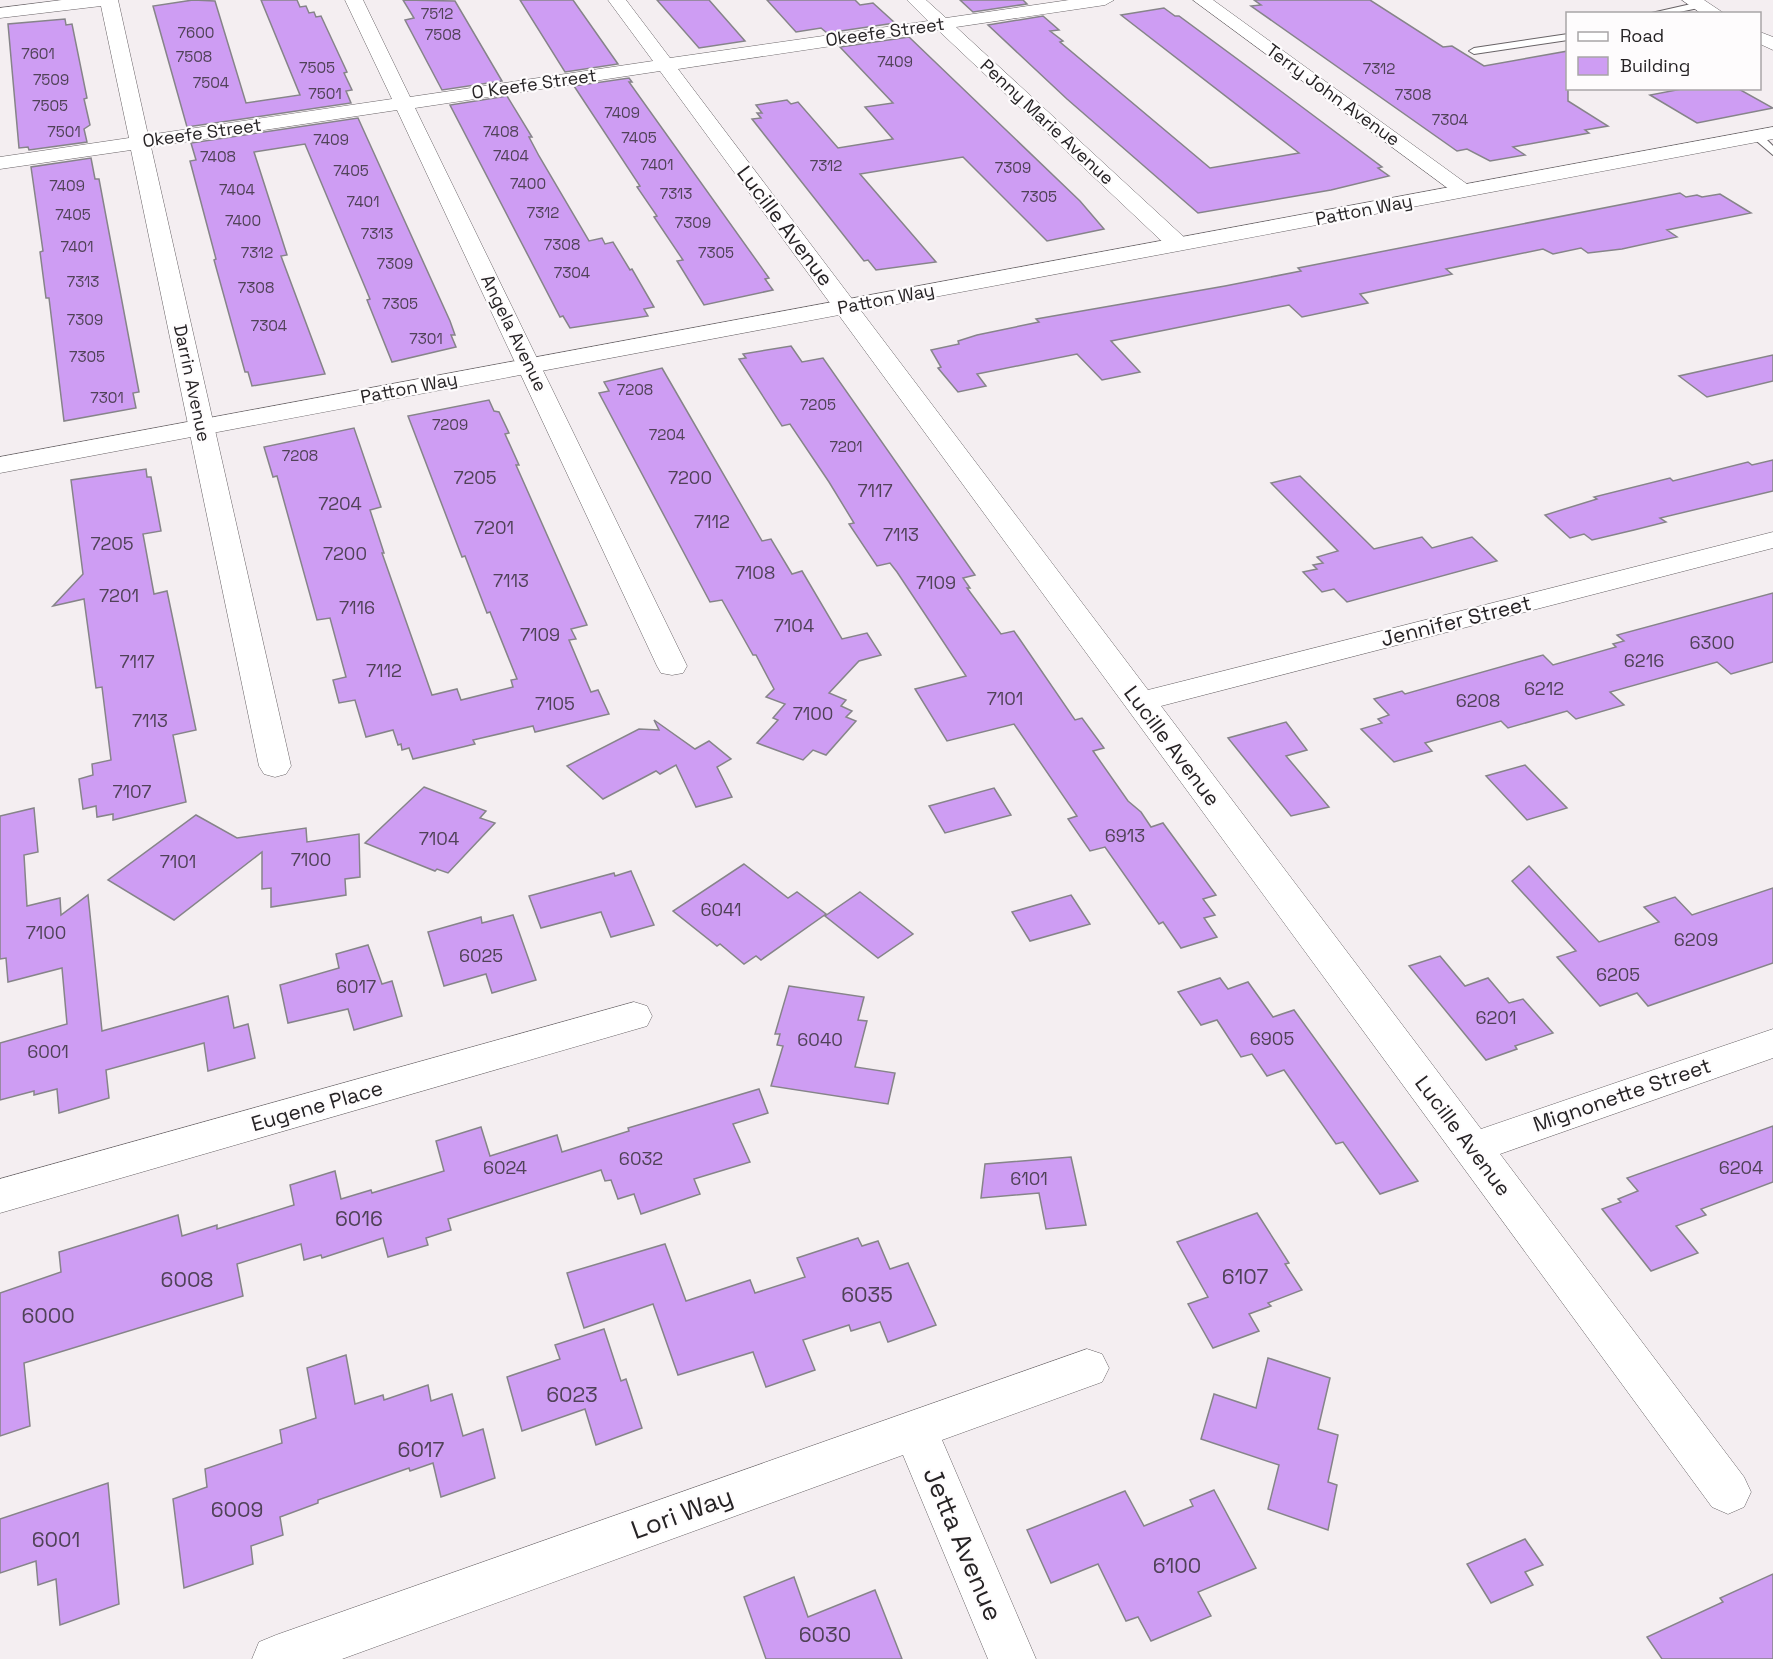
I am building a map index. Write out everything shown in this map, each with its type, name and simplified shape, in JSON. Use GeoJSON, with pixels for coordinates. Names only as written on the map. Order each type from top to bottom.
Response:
{"type":"FeatureCollection","features":[{"type":"Feature","properties":{"kind":"street"},"geometry":{"type":"LineString","coordinates":[[0,13],[107,0]]}},
{"type":"Feature","properties":{"kind":"street","name":"Darrin Avenue"},"geometry":{"type":"LineString","coordinates":[[107,0],[140,142],[275,766]]}},
{"type":"Feature","properties":{"kind":"street","name":"Angela Avenue"},"geometry":{"type":"LineString","coordinates":[[354,0],[672,666]]}},
{"type":"Feature","properties":{"kind":"street","name":"Lucille Avenue"},"geometry":{"type":"LineString","coordinates":[[617,0],[1728,1492]]}},
{"type":"Feature","properties":{"kind":"street","name":"Penny Marie Avenue"},"geometry":{"type":"LineString","coordinates":[[916,0],[1178,244]]}},
{"type":"Feature","properties":{"kind":"street","name":"Okeefe Street"},"geometry":{"type":"LineString","coordinates":[[665,65],[1105,0]]}},
{"type":"Feature","properties":{"kind":"street","name":"Terry John Avenue"},"geometry":{"type":"LineString","coordinates":[[1202,0],[1464,191]]}},
{"type":"Feature","properties":{"kind":"street","name":"O Keefe Street"},"geometry":{"type":"LineString","coordinates":[[403,103],[665,65]]}},
{"type":"Feature","properties":{"kind":"street","name":"Okeefe Street"},"geometry":{"type":"LineString","coordinates":[[0,163],[403,103]]}},
{"type":"Feature","properties":{"kind":"street","name":"Patton Way"},"geometry":{"type":"LineString","coordinates":[[0,465],[1464,191],[1768,140]]}},
{"type":"Feature","properties":{"kind":"street","name":"Jennifer Street"},"geometry":{"type":"LineString","coordinates":[[1140,702],[1773,540]]}},
{"type":"Feature","properties":{"kind":"street","name":"Eugene Place"},"geometry":{"type":"LineString","coordinates":[[0,1196],[634,1016]]}},
{"type":"Feature","properties":{"kind":"street","name":"Mignonette Street"},"geometry":{"type":"LineString","coordinates":[[1471,1148],[1773,1043]]}},
{"type":"Feature","properties":{"kind":"street","name":"Lori Way"},"geometry":{"type":"LineString","coordinates":[[276,1659],[1087,1368]]}},
{"type":"Feature","properties":{"kind":"street","name":"Jetta Avenue"},"geometry":{"type":"LineString","coordinates":[[915,1430],[1012,1659]]}},
{"type":"Feature","properties":{"kind":"lane"},"geometry":{"type":"LineString","coordinates":[[1664,12],[1702,6]]}},
{"type":"Feature","properties":{"kind":"lane"},"geometry":{"type":"LineString","coordinates":[[1474,51],[1566,37]]}},
{"type":"Feature","properties":{"kind":"building"},"geometry":{"type":"Polygon","coordinates":[[[193,0],[215,1],[246,103],[300,95],[261,0],[297,0],[300,7],[306,6],[309,13],[314,12],[316,17],[321,16],[347,72],[344,73],[352,90],[346,91],[351,103],[187,127],[153,6],[193,0]]]}},
{"type":"Feature","properties":{"kind":"building"},"geometry":{"type":"Polygon","coordinates":[[[403,0],[455,1],[502,81],[442,90],[405,20],[414,18],[403,0]]]}},
{"type":"Feature","properties":{"kind":"building"},"geometry":{"type":"Polygon","coordinates":[[[520,0],[573,0],[618,64],[565,72],[520,0]]]}},
{"type":"Feature","properties":{"kind":"building"},"geometry":{"type":"Polygon","coordinates":[[[657,0],[709,0],[745,41],[699,48],[657,0]]]}},
{"type":"Feature","properties":{"kind":"building"},"geometry":{"type":"Polygon","coordinates":[[[767,0],[855,0],[860,5],[873,3],[895,23],[827,33],[821,28],[796,32],[767,0]]]}},
{"type":"Feature","properties":{"kind":"building"},"geometry":{"type":"Polygon","coordinates":[[[960,0],[1023,0],[1027,4],[973,12],[960,0]]]}},
{"type":"Feature","properties":{"kind":"building"},"geometry":{"type":"Polygon","coordinates":[[[1254,0],[1370,0],[1443,47],[1452,46],[1484,66],[1566,51],[1568,101],[1608,126],[1585,130],[1589,133],[1513,147],[1525,155],[1490,161],[1467,149],[1457,151],[1251,6],[1261,5],[1254,0]]]}},
{"type":"Feature","properties":{"kind":"building"},"geometry":{"type":"Polygon","coordinates":[[[1164,8],[1175,16],[1179,16],[1286,95],[1382,167],[1378,168],[1389,176],[1331,190],[1198,213],[1067,99],[988,25],[1043,16],[1059,30],[1050,31],[1063,41],[1060,42],[1210,168],[1299,153],[1121,15],[1164,8]]]}},
{"type":"Feature","properties":{"kind":"building"},"geometry":{"type":"Polygon","coordinates":[[[65,19],[66,25],[72,24],[87,98],[84,99],[90,125],[84,129],[87,142],[29,150],[28,147],[19,148],[8,24],[65,19]]]}},
{"type":"Feature","properties":{"kind":"building"},"geometry":{"type":"Polygon","coordinates":[[[909,37],[1080,201],[1104,229],[1047,241],[963,157],[860,174],[936,262],[876,270],[868,260],[864,261],[752,119],[761,118],[757,113],[762,113],[756,105],[787,100],[791,104],[798,102],[838,148],[893,139],[865,107],[893,103],[840,47],[909,37]]]}},
{"type":"Feature","properties":{"kind":"building"},"geometry":{"type":"Polygon","coordinates":[[[629,78],[632,82],[629,82],[769,278],[765,279],[773,290],[704,305],[677,261],[683,260],[637,187],[640,186],[574,86],[629,78]]]}},
{"type":"Feature","properties":{"kind":"building"},"geometry":{"type":"Polygon","coordinates":[[[1676,90],[1741,90],[1773,108],[1697,123],[1650,95],[1676,90]]]}},
{"type":"Feature","properties":{"kind":"building"},"geometry":{"type":"Polygon","coordinates":[[[507,96],[589,241],[602,238],[605,244],[613,242],[630,270],[632,269],[654,307],[644,309],[648,316],[570,328],[563,316],[560,317],[450,105],[507,96]]]}},
{"type":"Feature","properties":{"kind":"building"},"geometry":{"type":"Polygon","coordinates":[[[358,118],[450,321],[455,335],[451,335],[456,347],[392,362],[367,300],[370,299],[305,144],[254,152],[287,255],[281,256],[325,374],[252,386],[248,372],[245,372],[214,260],[216,259],[190,161],[196,160],[191,143],[358,118]]]}},
{"type":"Feature","properties":{"kind":"building"},"geometry":{"type":"Polygon","coordinates":[[[91,158],[95,179],[99,179],[139,392],[133,393],[136,408],[64,421],[49,298],[46,298],[40,252],[43,251],[31,167],[91,158]]]}},
{"type":"Feature","properties":{"kind":"building"},"geometry":{"type":"Polygon","coordinates":[[[1680,193],[1686,197],[1720,194],[1751,213],[1667,230],[1677,237],[1622,249],[1588,253],[1581,248],[1553,254],[1543,249],[1446,269],[1452,274],[1360,294],[1368,303],[1302,317],[1289,305],[1111,341],[1140,372],[1102,380],[1077,354],[977,374],[986,386],[958,392],[938,368],[941,367],[931,350],[959,344],[958,341],[977,335],[1039,322],[1036,319],[1225,286],[1301,271],[1298,268],[1680,193]]]}},
{"type":"Feature","properties":{"kind":"building"},"geometry":{"type":"Polygon","coordinates":[[[791,346],[802,362],[823,358],[975,575],[963,578],[970,588],[967,588],[1001,634],[1014,631],[1075,720],[1082,718],[1104,748],[1093,751],[1128,801],[1141,812],[1151,827],[1163,823],[1216,895],[1203,899],[1215,915],[1204,918],[1217,937],[1181,948],[1163,922],[1159,924],[1105,847],[1090,851],[1068,819],[1077,816],[1014,724],[947,741],[915,689],[966,676],[890,563],[877,566],[849,524],[854,523],[829,482],[790,424],[782,426],[739,359],[746,358],[743,354],[791,346]]]}},
{"type":"Feature","properties":{"kind":"building"},"geometry":{"type":"Polygon","coordinates":[[[1773,355],[1773,381],[1707,397],[1679,376],[1773,355]]]}},
{"type":"Feature","properties":{"kind":"building"},"geometry":{"type":"Polygon","coordinates":[[[662,368],[762,541],[771,539],[792,574],[802,571],[842,639],[867,633],[881,655],[859,661],[829,693],[846,700],[841,706],[852,711],[846,717],[856,721],[826,755],[813,750],[803,760],[757,743],[778,720],[773,718],[785,704],[766,697],[774,689],[756,655],[753,655],[722,600],[710,602],[599,393],[609,391],[604,382],[662,368]]]}},
{"type":"Feature","properties":{"kind":"building"},"geometry":{"type":"Polygon","coordinates":[[[489,400],[494,411],[499,412],[509,433],[505,434],[519,465],[516,465],[587,625],[571,629],[576,639],[569,640],[591,692],[598,690],[609,714],[535,732],[533,726],[473,740],[475,744],[413,759],[409,748],[402,750],[401,744],[398,745],[393,730],[366,737],[355,700],[339,703],[333,680],[346,677],[330,618],[317,620],[277,476],[273,477],[264,447],[354,428],[381,507],[370,510],[384,553],[382,553],[432,695],[457,689],[461,700],[513,687],[511,680],[517,679],[490,612],[487,613],[465,556],[462,557],[408,416],[489,400]]]}},
{"type":"Feature","properties":{"kind":"building"},"geometry":{"type":"Polygon","coordinates":[[[1773,460],[1773,491],[1660,518],[1666,522],[1634,530],[1592,540],[1584,534],[1570,538],[1545,515],[1597,499],[1594,497],[1670,478],[1673,481],[1748,462],[1752,465],[1773,460]]]}},
{"type":"Feature","properties":{"kind":"building"},"geometry":{"type":"Polygon","coordinates":[[[146,469],[147,477],[151,477],[161,531],[143,534],[154,594],[167,591],[196,730],[173,735],[186,802],[113,820],[113,814],[97,817],[96,806],[83,809],[79,779],[93,775],[92,764],[111,760],[102,687],[96,688],[84,599],[53,606],[83,574],[71,480],[146,469]]]}},
{"type":"Feature","properties":{"kind":"building"},"geometry":{"type":"Polygon","coordinates":[[[1300,476],[1374,549],[1422,537],[1432,548],[1472,537],[1497,561],[1347,602],[1334,589],[1322,592],[1303,572],[1317,569],[1313,565],[1323,563],[1317,557],[1338,551],[1271,483],[1300,476]]]}},
{"type":"Feature","properties":{"kind":"building"},"geometry":{"type":"Polygon","coordinates":[[[1773,593],[1773,662],[1731,674],[1717,662],[1610,692],[1624,705],[1576,719],[1567,711],[1508,728],[1501,721],[1425,743],[1432,751],[1394,762],[1361,729],[1382,723],[1378,719],[1389,715],[1374,699],[1402,691],[1405,694],[1543,655],[1553,665],[1616,647],[1613,644],[1624,641],[1617,635],[1773,593]]]}},
{"type":"Feature","properties":{"kind":"building"},"geometry":{"type":"Polygon","coordinates":[[[654,720],[695,749],[709,741],[731,759],[717,767],[732,797],[696,807],[676,765],[660,774],[656,771],[603,799],[567,766],[639,729],[659,730],[654,720]]]}},
{"type":"Feature","properties":{"kind":"building"},"geometry":{"type":"Polygon","coordinates":[[[1286,722],[1307,750],[1286,756],[1329,807],[1291,816],[1228,738],[1286,722]]]}},
{"type":"Feature","properties":{"kind":"building"},"geometry":{"type":"Polygon","coordinates":[[[1525,765],[1567,808],[1527,820],[1486,776],[1525,765]]]}},
{"type":"Feature","properties":{"kind":"building"},"geometry":{"type":"Polygon","coordinates":[[[424,787],[486,811],[480,818],[495,823],[448,873],[437,869],[435,871],[365,843],[424,787]]]}},
{"type":"Feature","properties":{"kind":"building"},"geometry":{"type":"Polygon","coordinates":[[[994,788],[1011,815],[945,833],[929,806],[994,788]]]}},
{"type":"Feature","properties":{"kind":"building"},"geometry":{"type":"Polygon","coordinates":[[[34,808],[38,852],[24,855],[27,906],[60,898],[61,915],[88,895],[102,1031],[228,996],[234,1028],[248,1024],[255,1058],[208,1071],[204,1043],[106,1070],[109,1098],[59,1113],[57,1089],[34,1095],[34,1091],[0,1100],[0,1043],[67,1024],[62,968],[8,982],[6,958],[0,959],[0,816],[34,808]]]}},
{"type":"Feature","properties":{"kind":"building"},"geometry":{"type":"Polygon","coordinates":[[[196,815],[237,838],[306,828],[307,842],[359,834],[360,877],[345,879],[346,895],[271,907],[271,888],[262,889],[262,852],[174,920],[108,880],[196,815]]]}},
{"type":"Feature","properties":{"kind":"building"},"geometry":{"type":"Polygon","coordinates":[[[744,864],[788,898],[797,892],[826,914],[761,960],[756,956],[744,964],[673,911],[744,864]]]}},
{"type":"Feature","properties":{"kind":"building"},"geometry":{"type":"Polygon","coordinates":[[[1529,866],[1599,942],[1659,922],[1644,907],[1675,897],[1692,915],[1773,888],[1773,963],[1648,1006],[1637,993],[1600,1006],[1557,957],[1576,951],[1512,881],[1529,866]]]}},
{"type":"Feature","properties":{"kind":"building"},"geometry":{"type":"Polygon","coordinates":[[[631,871],[654,925],[611,937],[601,912],[541,928],[529,896],[614,873],[615,876],[631,871]]]}},
{"type":"Feature","properties":{"kind":"building"},"geometry":{"type":"Polygon","coordinates":[[[860,892],[913,934],[878,958],[825,916],[860,892]]]}},
{"type":"Feature","properties":{"kind":"building"},"geometry":{"type":"Polygon","coordinates":[[[1071,895],[1090,924],[1030,941],[1012,912],[1071,895]]]}},
{"type":"Feature","properties":{"kind":"building"},"geometry":{"type":"Polygon","coordinates":[[[513,915],[536,980],[492,993],[486,974],[444,986],[428,932],[481,917],[482,923],[513,915]]]}},
{"type":"Feature","properties":{"kind":"building"},"geometry":{"type":"Polygon","coordinates":[[[368,945],[382,984],[392,981],[402,1016],[354,1030],[348,1009],[288,1023],[280,985],[339,968],[336,954],[368,945]]]}},
{"type":"Feature","properties":{"kind":"building"},"geometry":{"type":"Polygon","coordinates":[[[1440,956],[1465,986],[1488,978],[1509,1003],[1523,999],[1553,1033],[1515,1046],[1517,1049],[1486,1060],[1409,966],[1440,956]]]}},
{"type":"Feature","properties":{"kind":"building"},"geometry":{"type":"Polygon","coordinates":[[[1220,978],[1228,989],[1248,982],[1273,1017],[1294,1010],[1418,1181],[1380,1194],[1343,1142],[1336,1144],[1284,1070],[1267,1076],[1252,1054],[1241,1057],[1217,1020],[1201,1025],[1178,992],[1220,978]]]}},
{"type":"Feature","properties":{"kind":"building"},"geometry":{"type":"Polygon","coordinates":[[[789,986],[864,997],[858,1020],[867,1021],[855,1067],[895,1073],[888,1104],[771,1086],[783,1046],[777,1045],[780,1034],[775,1034],[789,986]]]}},
{"type":"Feature","properties":{"kind":"building"},"geometry":{"type":"Polygon","coordinates":[[[759,1089],[768,1113],[733,1124],[750,1162],[694,1179],[700,1194],[641,1214],[634,1194],[618,1199],[611,1180],[605,1181],[601,1170],[448,1219],[451,1230],[426,1238],[428,1245],[388,1257],[383,1238],[322,1258],[321,1255],[304,1260],[301,1244],[237,1264],[243,1296],[24,1363],[30,1426],[0,1436],[0,1293],[61,1272],[59,1252],[178,1215],[182,1236],[217,1225],[217,1229],[294,1205],[290,1185],[335,1171],[341,1199],[371,1190],[372,1193],[444,1171],[436,1141],[481,1127],[490,1156],[557,1135],[562,1152],[629,1131],[628,1128],[759,1089]]]}},
{"type":"Feature","properties":{"kind":"building"},"geometry":{"type":"Polygon","coordinates":[[[1773,1126],[1773,1182],[1701,1209],[1706,1215],[1676,1226],[1698,1253],[1651,1271],[1602,1209],[1621,1202],[1618,1199],[1638,1191],[1627,1178],[1773,1126]]]}},
{"type":"Feature","properties":{"kind":"building"},"geometry":{"type":"Polygon","coordinates":[[[1071,1157],[1086,1225],[1046,1229],[1039,1193],[981,1198],[985,1164],[1071,1157]]]}},
{"type":"Feature","properties":{"kind":"building"},"geometry":{"type":"Polygon","coordinates":[[[1257,1213],[1289,1263],[1285,1264],[1302,1290],[1268,1303],[1271,1306],[1249,1314],[1259,1331],[1213,1348],[1188,1304],[1208,1297],[1177,1242],[1257,1213]]]}},
{"type":"Feature","properties":{"kind":"building"},"geometry":{"type":"Polygon","coordinates":[[[858,1238],[862,1246],[878,1241],[890,1269],[908,1263],[936,1325],[888,1342],[880,1322],[851,1331],[849,1325],[803,1340],[815,1370],[766,1387],[753,1352],[678,1375],[653,1304],[584,1328],[567,1273],[665,1244],[686,1301],[750,1280],[755,1293],[805,1277],[797,1258],[858,1238]]]}},
{"type":"Feature","properties":{"kind":"building"},"geometry":{"type":"Polygon","coordinates":[[[604,1329],[621,1381],[626,1379],[642,1428],[596,1445],[585,1409],[522,1431],[507,1377],[560,1359],[555,1345],[604,1329]]]}},
{"type":"Feature","properties":{"kind":"building"},"geometry":{"type":"Polygon","coordinates":[[[346,1355],[355,1404],[383,1395],[384,1400],[428,1385],[431,1401],[452,1394],[463,1436],[483,1429],[495,1478],[441,1497],[433,1463],[410,1471],[409,1468],[318,1500],[318,1503],[280,1517],[283,1535],[251,1546],[253,1564],[184,1588],[173,1499],[207,1487],[205,1469],[282,1443],[280,1430],[316,1418],[307,1368],[346,1355]]]}},
{"type":"Feature","properties":{"kind":"building"},"geometry":{"type":"Polygon","coordinates":[[[1268,1358],[1330,1378],[1318,1429],[1338,1435],[1328,1482],[1337,1485],[1328,1530],[1268,1509],[1279,1465],[1201,1439],[1214,1394],[1256,1408],[1268,1358]]]}},
{"type":"Feature","properties":{"kind":"building"},"geometry":{"type":"Polygon","coordinates":[[[108,1483],[119,1604],[60,1625],[56,1579],[38,1585],[36,1561],[0,1573],[0,1519],[108,1483]]]}},
{"type":"Feature","properties":{"kind":"building"},"geometry":{"type":"Polygon","coordinates":[[[1214,1490],[1256,1568],[1198,1592],[1211,1616],[1151,1641],[1138,1617],[1126,1621],[1098,1564],[1051,1583],[1027,1530],[1125,1491],[1144,1526],[1193,1506],[1190,1500],[1214,1490]]]}},
{"type":"Feature","properties":{"kind":"building"},"geometry":{"type":"Polygon","coordinates":[[[1525,1539],[1543,1565],[1525,1572],[1533,1585],[1491,1603],[1467,1564],[1525,1539]]]}},
{"type":"Feature","properties":{"kind":"building"},"geometry":{"type":"Polygon","coordinates":[[[1773,1574],[1773,1659],[1662,1659],[1647,1637],[1723,1602],[1720,1598],[1773,1574]]]}},
{"type":"Feature","properties":{"kind":"building"},"geometry":{"type":"Polygon","coordinates":[[[794,1577],[808,1617],[875,1590],[902,1659],[766,1659],[744,1597],[794,1577]]]}}]}
